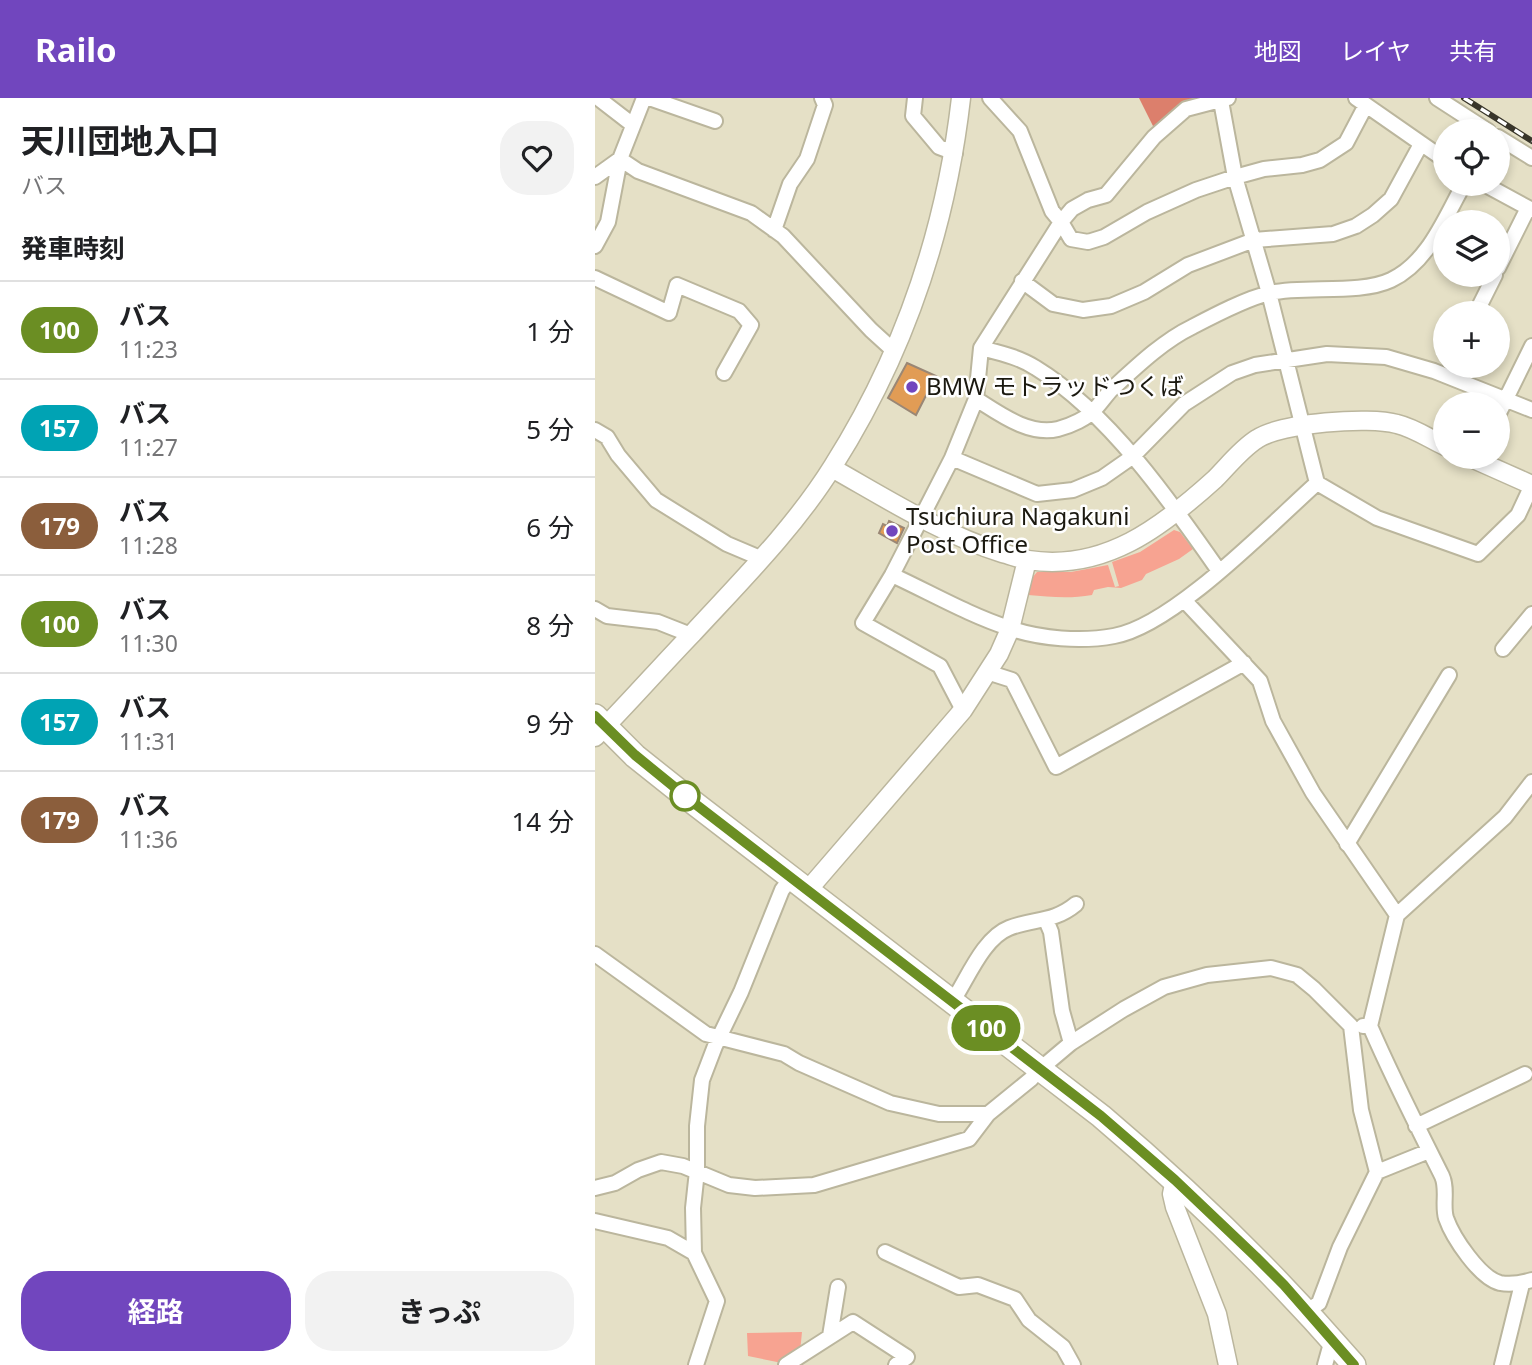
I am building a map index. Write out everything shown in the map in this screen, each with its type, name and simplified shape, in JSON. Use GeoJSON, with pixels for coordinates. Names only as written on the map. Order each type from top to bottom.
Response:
{"type":"FeatureCollection","features":[{"type":"Feature","properties":{"kind":"highway"},"geometry":{"type":"LineString","coordinates":[[599,727],[1101,1116],[1175,1180],[1256,1257],[1354,1365]]}},
{"type":"Feature","properties":{"kind":"street"},"geometry":{"type":"LineString","coordinates":[[595,246],[608,222],[620,159],[647,98],[715,121]]}},
{"type":"Feature","properties":{"kind":"street"},"geometry":{"type":"LineString","coordinates":[[774,230],[790,184],[807,159],[825,105],[822,98]]}},
{"type":"Feature","properties":{"kind":"street"},"geometry":{"type":"LineString","coordinates":[[915,98],[913,116],[939,147],[955,153]]}},
{"type":"Feature","properties":{"kind":"street"},"geometry":{"type":"LineString","coordinates":[[599,727],[691,635],[795,518],[832,468],[875,393],[921,285],[955,153],[961,98]]}},
{"type":"Feature","properties":{"kind":"street"},"geometry":{"type":"LineString","coordinates":[[990,98],[1020,131],[1052,211],[1072,239],[1088,242],[1104,237],[1147,212],[1196,190],[1264,169],[1302,165],[1319,160],[1346,143],[1361,102],[1433,152]]}},
{"type":"Feature","properties":{"kind":"street"},"geometry":{"type":"LineString","coordinates":[[1437,98],[1469,119]]}},
{"type":"Feature","properties":{"kind":"street"},"geometry":{"type":"LineString","coordinates":[[599,99],[633,125]]}},
{"type":"Feature","properties":{"kind":"street"},"geometry":{"type":"LineString","coordinates":[[963,710],[940,666],[863,624],[893,575],[952,458],[976,400],[981,348],[1022,281],[1072,209],[1088,200],[1106,195],[1154,137],[1187,109],[1225,99],[1235,177],[1269,293],[1317,483],[1377,517],[1478,554],[1518,515],[1532,485],[1497,469]]}},
{"type":"Feature","properties":{"kind":"street"},"geometry":{"type":"LineString","coordinates":[[1022,281],[1053,303],[1083,310],[1111,306],[1144,292],[1188,265],[1254,240],[1333,234],[1356,226],[1391,199],[1421,144]]}},
{"type":"Feature","properties":{"kind":"street"},"geometry":{"type":"LineString","coordinates":[[1510,144],[1532,158]]}},
{"type":"Feature","properties":{"kind":"street"},"geometry":{"type":"LineString","coordinates":[[620,159],[638,170],[751,214],[783,236],[893,350]]}},
{"type":"Feature","properties":{"kind":"street"},"geometry":{"type":"LineString","coordinates":[[595,177],[620,159]]}},
{"type":"Feature","properties":{"kind":"street"},"geometry":{"type":"LineString","coordinates":[[976,400],[1024,426],[1039,431],[1059,429],[1093,412],[1110,390],[1188,328],[1269,293],[1369,286],[1391,280],[1427,250],[1457,196]]}},
{"type":"Feature","properties":{"kind":"street"},"geometry":{"type":"LineString","coordinates":[[1506,196],[1530,209],[1510,246]]}},
{"type":"Feature","properties":{"kind":"street"},"geometry":{"type":"LineString","coordinates":[[595,278],[669,313],[677,285],[739,311],[751,325],[724,373]]}},
{"type":"Feature","properties":{"kind":"street"},"geometry":{"type":"LineString","coordinates":[[1510,393],[1532,346]]}},
{"type":"Feature","properties":{"kind":"street"},"geometry":{"type":"LineString","coordinates":[[981,348],[1011,356],[1035,368],[1093,412],[1178,512],[1219,571]]}},
{"type":"Feature","properties":{"kind":"street"},"geometry":{"type":"LineString","coordinates":[[952,458],[1037,494],[1073,490],[1102,478],[1132,457],[1185,404],[1232,373],[1255,365],[1327,354],[1386,357],[1433,367]]}},
{"type":"Feature","properties":{"kind":"street"},"geometry":{"type":"LineString","coordinates":[[1464,378],[1493,392]]}},
{"type":"Feature","properties":{"kind":"street"},"geometry":{"type":"LineString","coordinates":[[1510,400],[1532,410]]}},
{"type":"Feature","properties":{"kind":"street"},"geometry":{"type":"LineString","coordinates":[[832,468],[967,540],[1027,560],[1065,561],[1112,552],[1154,529],[1178,512],[1257,438],[1303,424],[1356,421],[1397,424],[1433,440]]}},
{"type":"Feature","properties":{"kind":"street"},"geometry":{"type":"LineString","coordinates":[[595,430],[607,437],[618,455],[656,500],[727,544],[760,558]]}},
{"type":"Feature","properties":{"kind":"street"},"geometry":{"type":"LineString","coordinates":[[893,575],[1010,629],[1054,638],[1116,636],[1146,625],[1184,600],[1317,483]]}},
{"type":"Feature","properties":{"kind":"street"},"geometry":{"type":"LineString","coordinates":[[696,1365],[717,1301],[694,1253],[693,1208],[702,1080],[719,1038],[741,992],[782,890],[799,884],[963,710],[988,672],[1010,629],[1027,560]]}},
{"type":"Feature","properties":{"kind":"street"},"geometry":{"type":"LineString","coordinates":[[1184,600],[1260,681],[1273,721],[1313,793],[1397,915]]}},
{"type":"Feature","properties":{"kind":"street"},"geometry":{"type":"LineString","coordinates":[[595,609],[607,615],[658,622],[691,635]]}},
{"type":"Feature","properties":{"kind":"street"},"geometry":{"type":"LineString","coordinates":[[1503,649],[1532,614]]}},
{"type":"Feature","properties":{"kind":"street"},"geometry":{"type":"LineString","coordinates":[[988,672],[1012,681],[1056,766],[1244,663]]}},
{"type":"Feature","properties":{"kind":"street"},"geometry":{"type":"LineString","coordinates":[[1347,844],[1449,675]]}},
{"type":"Feature","properties":{"kind":"street"},"geometry":{"type":"LineString","coordinates":[[1502,1365],[1527,1282],[1499,1283],[1484,1274],[1457,1241],[1445,1217],[1444,1181],[1370,1026],[1397,915],[1505,817],[1532,782]]}},
{"type":"Feature","properties":{"kind":"street"},"geometry":{"type":"LineString","coordinates":[[953,1002],[979,954],[1006,929],[1065,914],[1076,904]]}},
{"type":"Feature","properties":{"kind":"street"},"geometry":{"type":"LineString","coordinates":[[1046,920],[1051,932],[1062,1011],[1072,1043]]}},
{"type":"Feature","properties":{"kind":"street"},"geometry":{"type":"LineString","coordinates":[[595,954],[706,1034],[784,1054],[890,1103],[939,1114],[988,1114]]}},
{"type":"Feature","properties":{"kind":"street"},"geometry":{"type":"LineString","coordinates":[[595,1188],[615,1183],[638,1170],[661,1162],[697,1171],[729,1185],[755,1188],[814,1185],[969,1139],[988,1114],[1039,1070],[1072,1043],[1124,1009],[1164,987],[1207,975],[1271,968],[1297,975],[1351,1026],[1361,1110],[1377,1172],[1340,1247],[1319,1303],[1307,1311]]}},
{"type":"Feature","properties":{"kind":"street"},"geometry":{"type":"LineString","coordinates":[[1351,1026],[1370,1026]]}},
{"type":"Feature","properties":{"kind":"street"},"geometry":{"type":"LineString","coordinates":[[1416,1126],[1525,1074]]}},
{"type":"Feature","properties":{"kind":"street"},"geometry":{"type":"LineString","coordinates":[[1377,1172],[1429,1151]]}},
{"type":"Feature","properties":{"kind":"street"},"geometry":{"type":"LineString","coordinates":[[1175,1180],[1172,1194],[1217,1314],[1228,1365]]}},
{"type":"Feature","properties":{"kind":"street"},"geometry":{"type":"LineString","coordinates":[[1184,1231],[1193,1217],[1200,1211],[1207,1211]]}},
{"type":"Feature","properties":{"kind":"street"},"geometry":{"type":"LineString","coordinates":[[595,1221],[668,1238],[694,1253]]}},
{"type":"Feature","properties":{"kind":"street"},"geometry":{"type":"LineString","coordinates":[[885,1252],[959,1287],[978,1285],[1015,1298],[1029,1320],[1063,1347],[1073,1365]]}},
{"type":"Feature","properties":{"kind":"street"},"geometry":{"type":"LineString","coordinates":[[830,1336],[838,1287]]}},
{"type":"Feature","properties":{"kind":"street"},"geometry":{"type":"LineString","coordinates":[[786,1365],[853,1322],[907,1357],[896,1365]]}},
{"type":"Feature","properties":{"kind":"street"},"geometry":{"type":"LineString","coordinates":[[1325,1365],[1332,1340]]}},
{"type":"Feature","properties":{"kind":"shaded area"},"geometry":{"type":"Polygon","coordinates":[[[1139,98],[1207,98],[1182,103],[1154,128],[1139,98]]]}},
{"type":"Feature","properties":{"kind":"shaded area"},"geometry":{"type":"Polygon","coordinates":[[[1174,530],[1180,532],[1193,549],[1179,559],[1146,574],[1142,580],[1121,588],[1094,590],[1092,595],[1028,595],[1032,578],[1037,572],[1071,572],[1108,565],[1115,587],[1119,586],[1112,562],[1140,552],[1174,530]]]}},
{"type":"Feature","properties":{"kind":"shaded area"},"geometry":{"type":"Polygon","coordinates":[[[802,1332],[800,1352],[782,1363],[748,1356],[747,1333],[802,1332]]]}},
{"type":"Feature","properties":{"kind":"building","name":"BMW モトラッドつくば"},"geometry":{"type":"Polygon","coordinates":[[[907,363],[936,376],[916,415],[888,398],[907,363]]]}},
{"type":"Feature","properties":{"kind":"building"},"geometry":{"type":"Polygon","coordinates":[[[889,521],[904,528],[897,543],[879,533],[883,524],[887,526],[889,521]]]}},
{"type":"Feature","properties":{"kind":"railway"},"geometry":{"type":"LineString","coordinates":[[1464,98],[1532,141]]}},
{"type":"Feature","properties":{"kind":"bus line","name":"100"},"geometry":{"type":"LineString","coordinates":[[595,716],[635,755],[694,803],[1101,1116],[1141,1150],[1284,1285],[1354,1365]]}},
{"type":"Feature","properties":{"kind":"place","name":"BMW モトラッドつくば"},"geometry":{"type":"Point","coordinates":[912,387]}},
{"type":"Feature","properties":{"kind":"place","name":"Tsuchiura Nagakuni Post Office"},"geometry":{"type":"Point","coordinates":[892,531]}}]}
